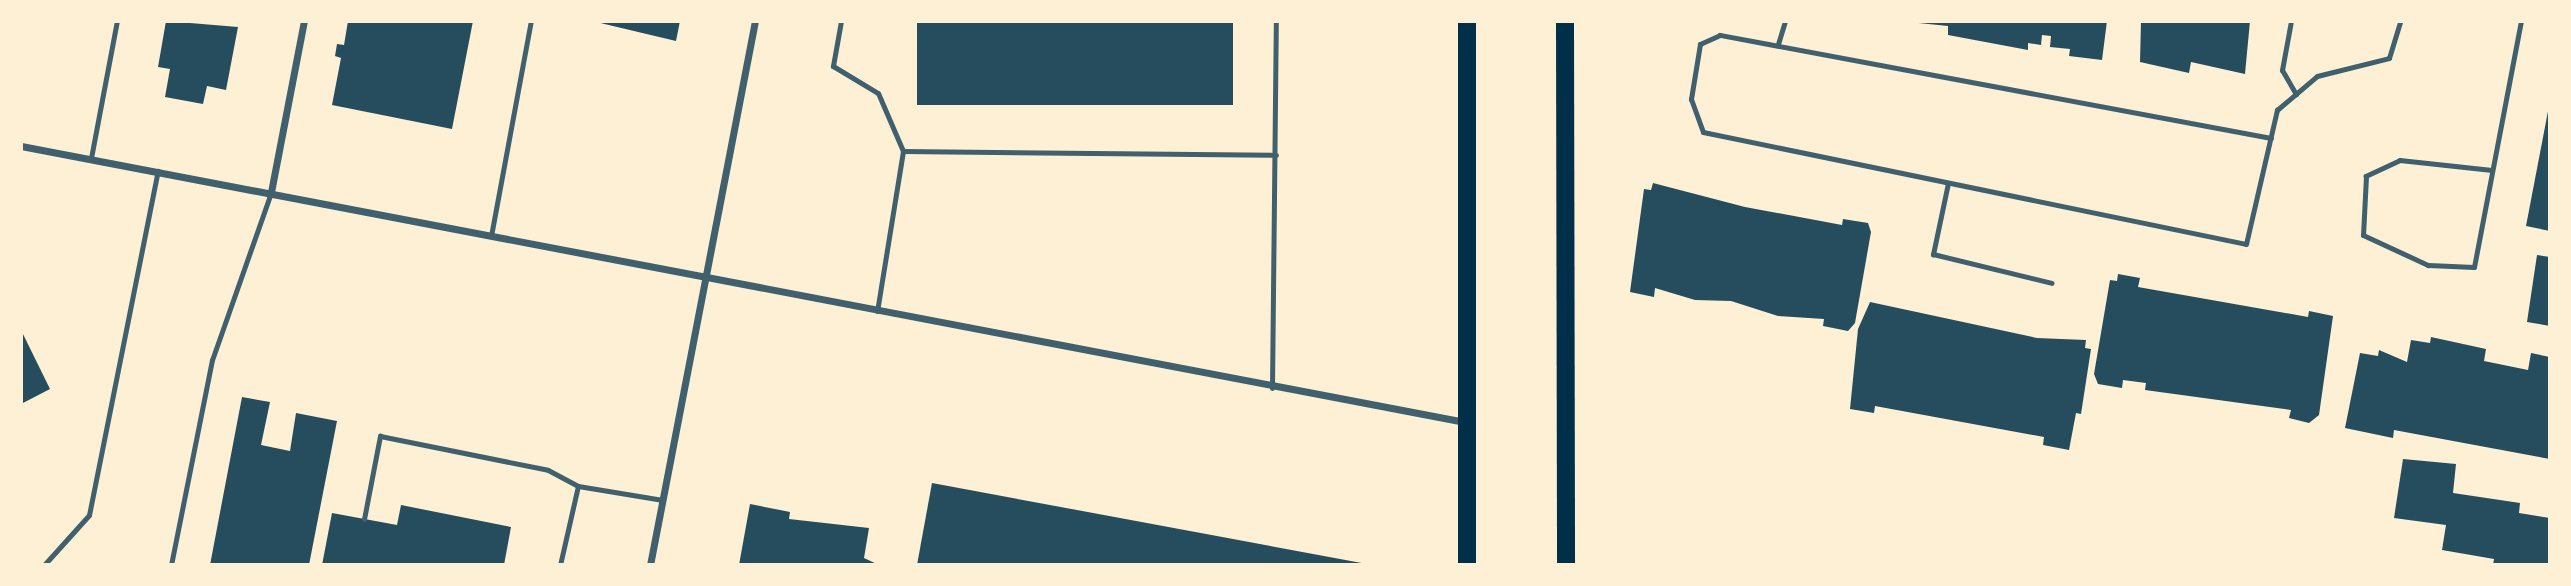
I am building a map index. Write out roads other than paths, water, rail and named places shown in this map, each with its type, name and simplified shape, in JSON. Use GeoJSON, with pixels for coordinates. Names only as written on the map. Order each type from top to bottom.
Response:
{"type":"FeatureCollection","features":[{"type":"Feature","properties":{"kind":"main road"},"geometry":{"type":"LineString","coordinates":[[1466,21],[1467,565]]}},
{"type":"Feature","properties":{"kind":"main road"},"geometry":{"type":"LineString","coordinates":[[1565,21],[1566,565]]}},
{"type":"Feature","properties":{"kind":"street"},"geometry":{"type":"LineString","coordinates":[[271,192],[304,21]]}},
{"type":"Feature","properties":{"kind":"street"},"geometry":{"type":"LineString","coordinates":[[650,565],[755,21]]}},
{"type":"Feature","properties":{"kind":"street"},"geometry":{"type":"LineString","coordinates":[[21,146],[271,192],[1272,388],[1465,422]]}},
{"type":"Feature","properties":{"kind":"lane"},"geometry":{"type":"LineString","coordinates":[[91,158],[117,21]]}},
{"type":"Feature","properties":{"kind":"lane"},"geometry":{"type":"LineString","coordinates":[[491,236],[531,21]]}},
{"type":"Feature","properties":{"kind":"lane"},"geometry":{"type":"LineString","coordinates":[[841,21],[833,66],[878,93],[903,151],[877,312]]}},
{"type":"Feature","properties":{"kind":"lane"},"geometry":{"type":"LineString","coordinates":[[1272,388],[1276,21]]}},
{"type":"Feature","properties":{"kind":"lane"},"geometry":{"type":"LineString","coordinates":[[1778,44],[1784,21]]}},
{"type":"Feature","properties":{"kind":"lane"},"geometry":{"type":"LineString","coordinates":[[2291,21],[2282,70],[2296,94]]}},
{"type":"Feature","properties":{"kind":"lane"},"geometry":{"type":"LineString","coordinates":[[2271,138],[1720,35],[1700,44],[1691,99],[1703,132],[2246,244],[2271,138],[2277,110],[2317,76],[2389,58],[2400,21]]}},
{"type":"Feature","properties":{"kind":"lane"},"geometry":{"type":"LineString","coordinates":[[2492,170],[2400,160],[2366,176],[2363,235],[2428,265],[2474,267],[2521,21]]}},
{"type":"Feature","properties":{"kind":"lane"},"geometry":{"type":"LineString","coordinates":[[903,151],[1276,155]]}},
{"type":"Feature","properties":{"kind":"lane"},"geometry":{"type":"LineString","coordinates":[[44,565],[89,515],[158,171]]}},
{"type":"Feature","properties":{"kind":"lane"},"geometry":{"type":"LineString","coordinates":[[1948,183],[1933,254],[2052,283]]}},
{"type":"Feature","properties":{"kind":"lane"},"geometry":{"type":"LineString","coordinates":[[171,565],[212,360],[271,192]]}},
{"type":"Feature","properties":{"kind":"lane"},"geometry":{"type":"LineString","coordinates":[[364,519],[380,436],[548,470],[578,486],[663,500]]}},
{"type":"Feature","properties":{"kind":"lane"},"geometry":{"type":"LineString","coordinates":[[559,565],[578,486]]}}]}
